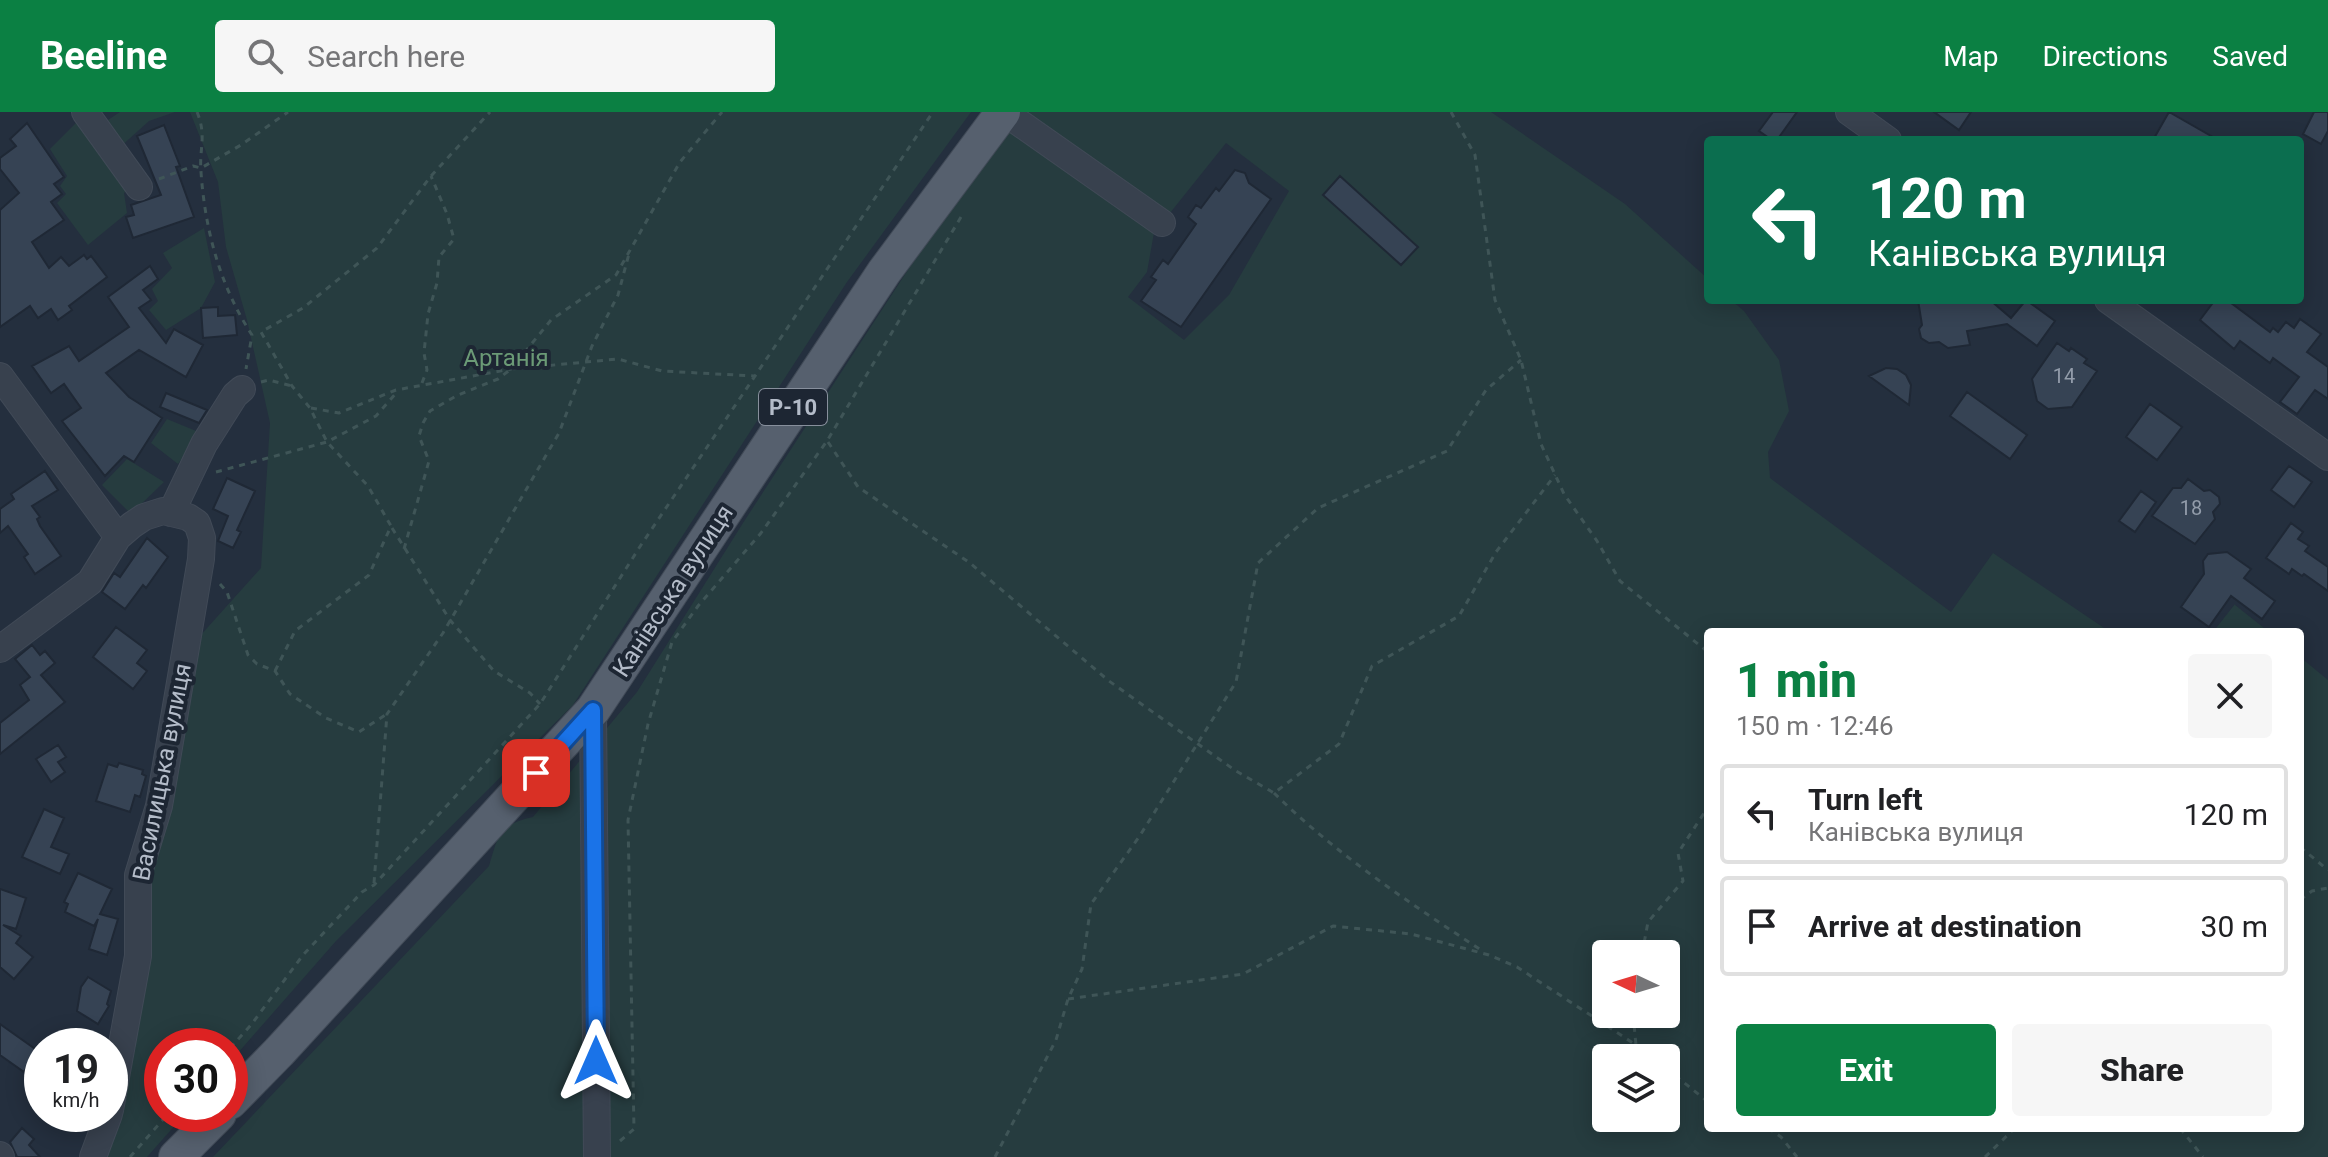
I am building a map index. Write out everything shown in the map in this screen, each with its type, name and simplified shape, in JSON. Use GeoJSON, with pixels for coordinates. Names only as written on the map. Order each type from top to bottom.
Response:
{"type":"FeatureCollection","features":[{"type":"Feature","properties":{"kind":"main road","name":"Канівська вулиця"},"geometry":{"type":"LineString","coordinates":[[248,1084],[593,710],[884,272],[1003,112]]}},
{"type":"Feature","properties":{"kind":"main road"},"geometry":{"type":"LineString","coordinates":[[176,1157],[201,1132]]}},
{"type":"Feature","properties":{"kind":"street"},"geometry":{"type":"LineString","coordinates":[[85,112],[139,187]]}},
{"type":"Feature","properties":{"kind":"street"},"geometry":{"type":"LineString","coordinates":[[1003,112],[1162,223]]}},
{"type":"Feature","properties":{"kind":"street"},"geometry":{"type":"LineString","coordinates":[[1849,112],[1882,136]]}},
{"type":"Feature","properties":{"kind":"street"},"geometry":{"type":"LineString","coordinates":[[2114,304],[2328,457]]}},
{"type":"Feature","properties":{"kind":"street"},"geometry":{"type":"LineString","coordinates":[[0,376],[118,537]]}},
{"type":"Feature","properties":{"kind":"street"},"geometry":{"type":"LineString","coordinates":[[0,649],[90,582],[118,537],[144,517],[163,511],[171,513],[204,444],[242,389]]}},
{"type":"Feature","properties":{"kind":"street"},"geometry":{"type":"LineString","coordinates":[[187,480],[216,472]]}},
{"type":"Feature","properties":{"kind":"street","name":"Василицька вулиця"},"geometry":{"type":"LineString","coordinates":[[125,1028],[138,956],[138,875],[159,806],[201,559],[202,538],[197,523],[171,513]]}},
{"type":"Feature","properties":{"kind":"street"},"geometry":{"type":"LineString","coordinates":[[593,710],[604,1152]]}},
{"type":"Feature","properties":{"kind":"street","name":"Василицька вулиця"},"geometry":{"type":"LineString","coordinates":[[93,1157],[102,1132]]}},
{"type":"Feature","properties":{"kind":"path"},"geometry":{"type":"LineString","coordinates":[[197,112],[204,128],[201,168],[206,222],[223,280],[252,335],[242,389],[269,380],[292,386]]}},
{"type":"Feature","properties":{"kind":"path"},"geometry":{"type":"LineString","coordinates":[[139,187],[193,166],[201,168],[288,112]]}},
{"type":"Feature","properties":{"kind":"path"},"geometry":{"type":"LineString","coordinates":[[252,335],[303,308],[377,248],[431,176],[490,112]]}},
{"type":"Feature","properties":{"kind":"path"},"geometry":{"type":"LineString","coordinates":[[404,549],[429,461],[419,436],[430,411],[456,396],[498,379],[511,369],[551,320],[616,275],[680,162],[722,112]]}},
{"type":"Feature","properties":{"kind":"path"},"geometry":{"type":"LineString","coordinates":[[248,1028],[303,955],[362,892],[374,885],[540,704],[641,545],[933,112]]}},
{"type":"Feature","properties":{"kind":"path"},"geometry":{"type":"LineString","coordinates":[[1451,112],[1475,155],[1495,300],[1521,360],[1541,444],[1555,475],[1620,581],[1704,649]]}},
{"type":"Feature","properties":{"kind":"path"},"geometry":{"type":"LineString","coordinates":[[422,383],[427,370],[424,353],[428,314],[437,283],[439,257],[454,239],[431,176]]}},
{"type":"Feature","properties":{"kind":"path"},"geometry":{"type":"LineString","coordinates":[[604,1152],[634,1129],[628,820],[648,724],[672,642],[698,606],[761,533],[827,441],[968,204]]}},
{"type":"Feature","properties":{"kind":"path"},"geometry":{"type":"LineString","coordinates":[[201,559],[227,592],[248,655],[257,664],[275,671],[290,694],[326,718],[359,732],[387,714],[450,620],[559,433],[585,364],[618,295],[630,250]]}},
{"type":"Feature","properties":{"kind":"path"},"geometry":{"type":"LineString","coordinates":[[261,332],[292,386],[310,408],[327,442],[368,486],[450,620],[494,671],[530,693],[540,704]]}},
{"type":"Feature","properties":{"kind":"path"},"geometry":{"type":"LineString","coordinates":[[310,408],[339,413],[422,383],[511,369],[618,359],[662,371],[754,376]]}},
{"type":"Feature","properties":{"kind":"path"},"geometry":{"type":"LineString","coordinates":[[996,1154],[1056,1040],[1068,999],[1082,969],[1091,904],[1139,837],[1236,682],[1258,563],[1318,508],[1447,451],[1486,390],[1521,360]]}},
{"type":"Feature","properties":{"kind":"path"},"geometry":{"type":"LineString","coordinates":[[216,472],[327,442],[376,416],[400,389]]}},
{"type":"Feature","properties":{"kind":"path"},"geometry":{"type":"LineString","coordinates":[[827,441],[858,487],[970,563],[1109,681],[1236,771],[1274,793],[1311,829],[1415,907],[1489,955]]}},
{"type":"Feature","properties":{"kind":"path"},"geometry":{"type":"LineString","coordinates":[[1274,793],[1339,744],[1372,666],[1459,616],[1496,552],[1555,475]]}},
{"type":"Feature","properties":{"kind":"path"},"geometry":{"type":"LineString","coordinates":[[275,671],[295,631],[369,575],[391,526]]}},
{"type":"Feature","properties":{"kind":"path"},"geometry":{"type":"LineString","coordinates":[[374,885],[387,714]]}},
{"type":"Feature","properties":{"kind":"path"},"geometry":{"type":"LineString","coordinates":[[1645,940],[1648,922],[1683,881],[1678,853],[1704,813]]}},
{"type":"Feature","properties":{"kind":"path"},"geometry":{"type":"LineString","coordinates":[[2304,850],[2328,870]]}},
{"type":"Feature","properties":{"kind":"path"},"geometry":{"type":"LineString","coordinates":[[2304,897],[2312,891],[2328,888]]}},
{"type":"Feature","properties":{"kind":"path"},"geometry":{"type":"LineString","coordinates":[[1068,999],[1243,974],[1333,926],[1411,934],[1489,955],[1517,967],[1634,1044]]}},
{"type":"Feature","properties":{"kind":"path"},"geometry":{"type":"LineString","coordinates":[[1680,1079],[1704,1099]]}},
{"type":"Feature","properties":{"kind":"path"},"geometry":{"type":"LineString","coordinates":[[130,1157],[152,1132]]}},
{"type":"Feature","properties":{"kind":"path"},"geometry":{"type":"LineString","coordinates":[[1774,1132],[1797,1157]]}},
{"type":"Feature","properties":{"kind":"path"},"geometry":{"type":"LineString","coordinates":[[1985,1157],[2009,1132]]}},
{"type":"Feature","properties":{"kind":"path"},"geometry":{"type":"LineString","coordinates":[[2183,1132],[2203,1157]]}},
{"type":"Feature","properties":{"kind":"green space"},"geometry":{"type":"Polygon","coordinates":[[[120,112],[175,112],[149,121],[119,148],[102,124],[120,112]]]}},
{"type":"Feature","properties":{"kind":"green space","name":"Артанія"},"geometry":{"type":"Polygon","coordinates":[[[190,112],[971,112],[847,282],[573,705],[336,941],[248,1041],[248,1028],[144,1028],[144,1132],[169,1132],[147,1157],[101,1157],[106,1132],[128,1132],[127,1028],[175,745],[182,656],[261,568],[270,423],[247,320],[226,247],[218,182],[190,112]]]}},
{"type":"Feature","properties":{"kind":"green space"},"geometry":{"type":"Polygon","coordinates":[[[1013,112],[1491,112],[1625,204],[1704,275],[1704,304],[1736,304],[1744,311],[1779,360],[1789,411],[1768,452],[1770,478],[1951,612],[1993,553],[2104,628],[1704,628],[1704,1132],[2304,1132],[2304,660],[2328,680],[2328,1157],[213,1157],[237,1132],[248,1132],[248,1120],[489,866],[502,832],[521,820],[533,817],[637,692],[743,523],[1005,121],[1155,227],[1147,272],[1128,297],[1184,340],[1229,295],[1289,191],[1226,143],[1166,218],[1013,112]]]}},
{"type":"Feature","properties":{"kind":"green space"},"geometry":{"type":"Polygon","coordinates":[[[78,121],[128,189],[124,193],[127,213],[88,245],[57,203],[66,194],[60,186],[67,176],[50,149],[78,121]]]}},
{"type":"Feature","properties":{"kind":"green space"},"geometry":{"type":"Polygon","coordinates":[[[204,228],[215,282],[201,308],[166,330],[149,310],[158,301],[152,289],[172,268],[163,253],[204,228]]]}},
{"type":"Feature","properties":{"kind":"green space"},"geometry":{"type":"Polygon","coordinates":[[[167,419],[201,433],[178,464],[151,443],[167,419]]]}},
{"type":"Feature","properties":{"kind":"green space"},"geometry":{"type":"Polygon","coordinates":[[[127,459],[164,482],[131,514],[102,485],[127,459]]]}},
{"type":"Feature","properties":{"kind":"green space"},"geometry":{"type":"Polygon","coordinates":[[[2235,604],[2264,628],[2216,628],[2235,604]]]}},
{"type":"Feature","properties":{"kind":"building"},"geometry":{"type":"Polygon","coordinates":[[[1773,112],[1797,112],[1780,136],[1766,136],[1759,131],[1773,112]]]}},
{"type":"Feature","properties":{"kind":"building"},"geometry":{"type":"Polygon","coordinates":[[[1934,112],[1971,112],[1959,130],[1934,112]]]}},
{"type":"Feature","properties":{"kind":"building"},"geometry":{"type":"Polygon","coordinates":[[[2169,112],[2211,136],[2155,136],[2169,112]]]}},
{"type":"Feature","properties":{"kind":"building"},"geometry":{"type":"Polygon","coordinates":[[[2314,112],[2328,112],[2328,131],[2321,144],[2303,134],[2314,112]]]}},
{"type":"Feature","properties":{"kind":"building"},"geometry":{"type":"Polygon","coordinates":[[[27,123],[64,177],[54,184],[62,194],[51,202],[64,220],[32,242],[49,268],[61,257],[69,266],[84,255],[87,259],[91,256],[107,277],[69,306],[72,310],[58,320],[51,309],[38,318],[30,306],[0,327],[0,210],[19,193],[0,169],[0,158],[16,146],[10,139],[27,123]]]}},
{"type":"Feature","properties":{"kind":"building"},"geometry":{"type":"Polygon","coordinates":[[[164,125],[180,166],[176,167],[194,217],[133,238],[126,217],[134,215],[131,205],[161,195],[137,136],[164,125]]]}},
{"type":"Feature","properties":{"kind":"building"},"geometry":{"type":"Polygon","coordinates":[[[1235,170],[1245,173],[1249,183],[1271,199],[1181,327],[1141,301],[1156,280],[1151,277],[1163,260],[1168,264],[1196,224],[1188,217],[1196,205],[1201,208],[1235,170]]]}},
{"type":"Feature","properties":{"kind":"building"},"geometry":{"type":"Polygon","coordinates":[[[1340,176],[1418,247],[1401,265],[1323,195],[1340,176]]]}},
{"type":"Feature","properties":{"kind":"building"},"geometry":{"type":"Polygon","coordinates":[[[150,266],[158,279],[143,290],[151,300],[139,308],[166,343],[174,329],[203,345],[186,377],[139,350],[106,373],[129,397],[162,418],[134,462],[124,456],[105,476],[62,421],[81,408],[64,384],[51,393],[32,366],[69,346],[79,361],[129,327],[108,297],[150,266]]]}},
{"type":"Feature","properties":{"kind":"building"},"geometry":{"type":"Polygon","coordinates":[[[1919,304],[1995,304],[2011,318],[2023,304],[2032,304],[2055,321],[2037,346],[2007,324],[1967,331],[1970,345],[1948,348],[1939,342],[1929,343],[1921,338],[1919,329],[1922,325],[1919,304]]]}},
{"type":"Feature","properties":{"kind":"building"},"geometry":{"type":"Polygon","coordinates":[[[2212,304],[2232,304],[2270,332],[2273,328],[2278,332],[2286,322],[2294,328],[2300,319],[2321,334],[2307,352],[2328,367],[2328,399],[2315,390],[2297,414],[2280,402],[2299,377],[2273,358],[2270,363],[2240,341],[2234,349],[2200,320],[2212,304]]]}},
{"type":"Feature","properties":{"kind":"building"},"geometry":{"type":"Polygon","coordinates":[[[218,307],[218,316],[235,315],[237,335],[203,338],[201,308],[218,307]]]}},
{"type":"Feature","properties":{"kind":"building"},"geometry":{"type":"Polygon","coordinates":[[[2057,343],[2087,359],[2084,363],[2097,371],[2072,407],[2048,409],[2037,401],[2032,379],[2057,343]]]}},
{"type":"Feature","properties":{"kind":"building"},"geometry":{"type":"Polygon","coordinates":[[[1886,368],[1897,369],[1906,375],[1911,385],[1909,405],[1869,376],[1886,368]]]}},
{"type":"Feature","properties":{"kind":"building"},"geometry":{"type":"Polygon","coordinates":[[[1967,392],[2027,435],[2010,459],[1950,416],[1967,392]]]}},
{"type":"Feature","properties":{"kind":"building"},"geometry":{"type":"Polygon","coordinates":[[[166,393],[207,410],[199,423],[160,407],[166,393]]]}},
{"type":"Feature","properties":{"kind":"building"},"geometry":{"type":"Polygon","coordinates":[[[2150,404],[2182,427],[2157,460],[2126,437],[2150,404]]]}},
{"type":"Feature","properties":{"kind":"building"},"geometry":{"type":"Polygon","coordinates":[[[2289,466],[2312,482],[2294,507],[2271,490],[2289,466]]]}},
{"type":"Feature","properties":{"kind":"building"},"geometry":{"type":"Polygon","coordinates":[[[45,471],[58,490],[32,506],[40,517],[37,519],[40,526],[61,556],[35,574],[24,557],[28,554],[8,526],[0,533],[0,509],[14,499],[11,494],[45,471]]]}},
{"type":"Feature","properties":{"kind":"building"},"geometry":{"type":"Polygon","coordinates":[[[227,478],[255,491],[237,530],[241,532],[233,548],[218,541],[228,516],[213,509],[227,478]]]}},
{"type":"Feature","properties":{"kind":"building"},"geometry":{"type":"Polygon","coordinates":[[[2188,479],[2219,497],[2220,504],[2213,512],[2215,519],[2195,544],[2152,516],[2173,488],[2181,488],[2188,479]]]}},
{"type":"Feature","properties":{"kind":"building"},"geometry":{"type":"Polygon","coordinates":[[[2141,491],[2156,502],[2135,532],[2119,521],[2141,491]]]}},
{"type":"Feature","properties":{"kind":"building"},"geometry":{"type":"Polygon","coordinates":[[[2291,523],[2303,532],[2298,539],[2309,546],[2305,551],[2328,567],[2328,591],[2304,574],[2302,576],[2292,569],[2289,574],[2266,558],[2291,523]]]}},
{"type":"Feature","properties":{"kind":"building"},"geometry":{"type":"Polygon","coordinates":[[[147,538],[168,557],[146,588],[143,585],[125,609],[102,592],[114,573],[120,577],[147,538]]]}},
{"type":"Feature","properties":{"kind":"building"},"geometry":{"type":"Polygon","coordinates":[[[2227,552],[2251,569],[2244,578],[2275,601],[2262,619],[2231,596],[2209,627],[2181,607],[2204,574],[2203,561],[2208,554],[2227,552]]]}},
{"type":"Feature","properties":{"kind":"building"},"geometry":{"type":"Polygon","coordinates":[[[116,627],[147,650],[137,663],[147,671],[133,689],[93,657],[116,627]]]}},
{"type":"Feature","properties":{"kind":"building"},"geometry":{"type":"Polygon","coordinates":[[[32,645],[40,655],[45,651],[55,663],[41,675],[65,702],[0,754],[0,723],[29,700],[20,685],[30,677],[15,659],[32,645]]]}},
{"type":"Feature","properties":{"kind":"building"},"geometry":{"type":"Polygon","coordinates":[[[58,745],[66,757],[58,762],[65,772],[51,782],[36,759],[58,745]]]}},
{"type":"Feature","properties":{"kind":"building"},"geometry":{"type":"Polygon","coordinates":[[[119,763],[143,770],[142,774],[146,776],[140,797],[135,795],[130,812],[96,801],[108,764],[117,767],[119,763]]]}},
{"type":"Feature","properties":{"kind":"building"},"geometry":{"type":"Polygon","coordinates":[[[44,809],[64,818],[51,847],[69,854],[60,874],[22,857],[44,809]]]}},
{"type":"Feature","properties":{"kind":"building"},"geometry":{"type":"Polygon","coordinates":[[[78,873],[112,889],[100,914],[118,919],[107,955],[89,949],[98,919],[94,926],[65,912],[68,904],[64,902],[78,873]]]}},
{"type":"Feature","properties":{"kind":"building"},"geometry":{"type":"Polygon","coordinates":[[[0,889],[26,898],[16,929],[3,925],[21,936],[16,943],[33,957],[14,979],[0,967],[0,889]]]}},
{"type":"Feature","properties":{"kind":"building"},"geometry":{"type":"Polygon","coordinates":[[[88,977],[111,991],[109,1006],[98,1024],[77,1011],[81,987],[88,977]]]}},
{"type":"Feature","properties":{"kind":"building"},"geometry":{"type":"Polygon","coordinates":[[[0,1024],[24,1041],[24,1072],[0,1055],[0,1024]]]}},
{"type":"Feature","properties":{"kind":"building"},"geometry":{"type":"Polygon","coordinates":[[[22,1128],[34,1139],[29,1145],[40,1157],[17,1157],[10,1142],[22,1128]]]}},
{"type":"Feature","properties":{"kind":"route"},"geometry":{"type":"LineString","coordinates":[[536,773],[593,710],[596,1061]]}}]}
